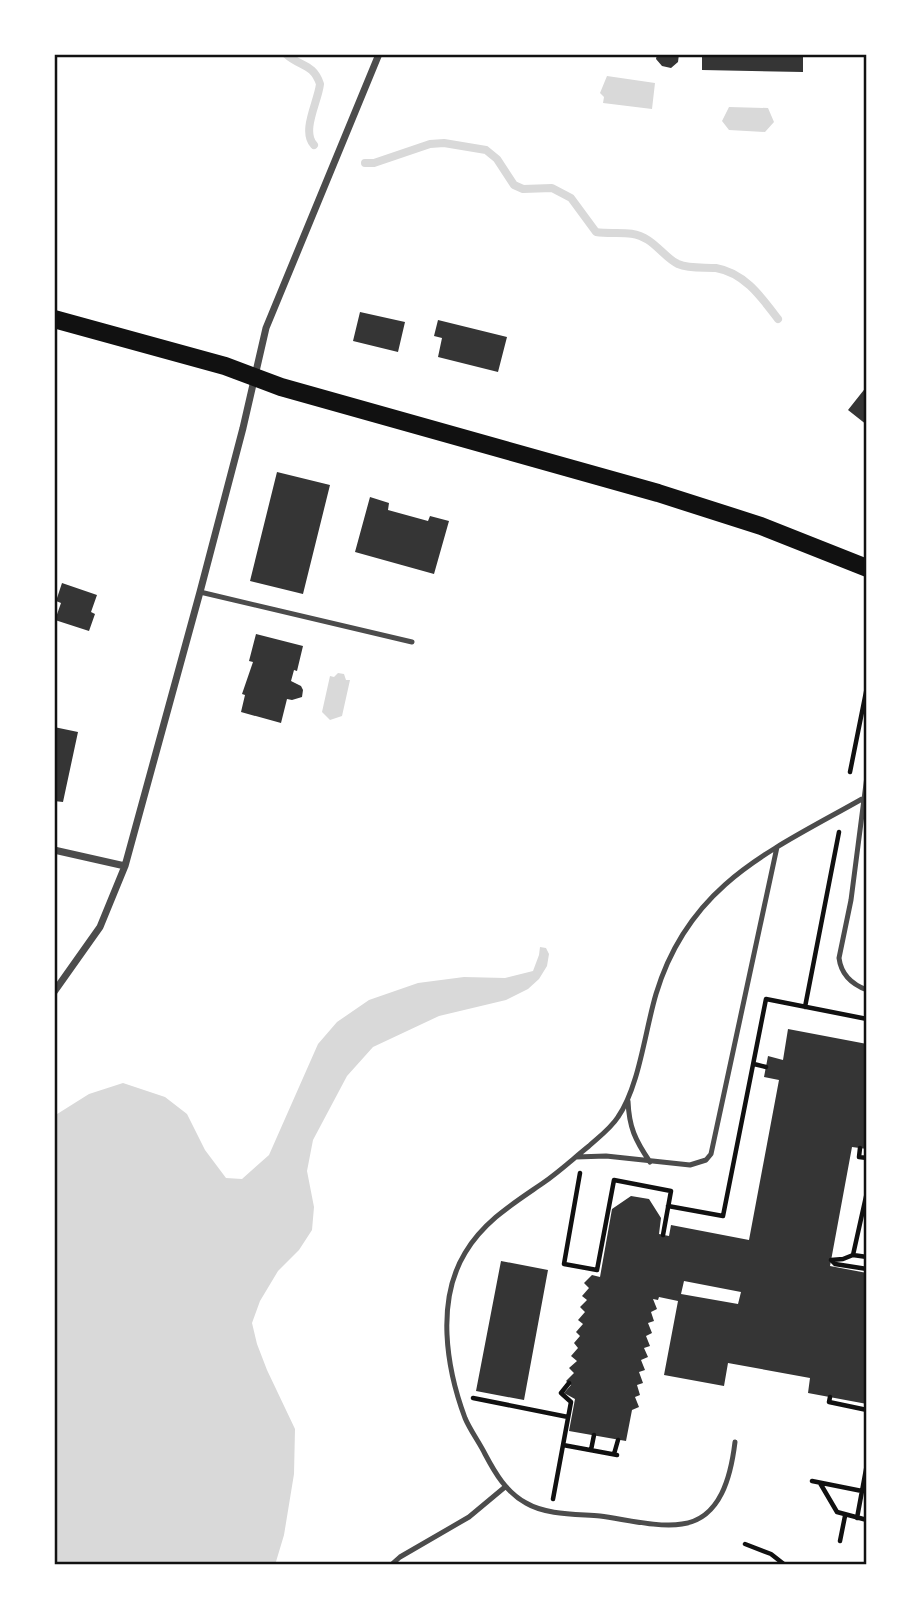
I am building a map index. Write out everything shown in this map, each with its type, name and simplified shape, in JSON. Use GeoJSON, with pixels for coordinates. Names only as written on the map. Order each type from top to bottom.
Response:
{"type":"FeatureCollection","features":[{"type":"Feature","properties":{"kind":"main road"},"geometry":{"type":"LineString","coordinates":[[54,319],[225,366],[255,377],[658,493],[761,526],[867,568]]}},
{"type":"Feature","properties":{"kind":"street"},"geometry":{"type":"LineString","coordinates":[[54,992],[100,927],[125,866],[200,592],[265,328],[379,54]]}},
{"type":"Feature","properties":{"kind":"street"},"geometry":{"type":"LineString","coordinates":[[54,850],[125,866]]}},
{"type":"Feature","properties":{"kind":"lane"},"geometry":{"type":"LineString","coordinates":[[200,592],[412,642]]}},
{"type":"Feature","properties":{"kind":"lane"},"geometry":{"type":"LineString","coordinates":[[867,776],[851,900],[839,958],[846,977],[867,990]]}},
{"type":"Feature","properties":{"kind":"lane"},"geometry":{"type":"LineString","coordinates":[[735,1442],[728,1482],[714,1505],[693,1522],[679,1525],[551,1511],[526,1503],[505,1486],[466,1419],[446,1333],[447,1305],[454,1277],[465,1253],[482,1229],[516,1200],[544,1183],[617,1120],[628,1101],[656,994],[672,952],[696,913],[730,879],[777,847],[862,799]]}},
{"type":"Feature","properties":{"kind":"lane"},"geometry":{"type":"LineString","coordinates":[[576,1157],[606,1156],[690,1165],[706,1160],[714,1148],[777,847]]}},
{"type":"Feature","properties":{"kind":"lane"},"geometry":{"type":"LineString","coordinates":[[628,1101],[632,1132],[650,1162]]}},
{"type":"Feature","properties":{"kind":"lane"},"geometry":{"type":"LineString","coordinates":[[391,1565],[469,1517],[505,1486]]}},
{"type":"Feature","properties":{"kind":"path"},"geometry":{"type":"LineString","coordinates":[[849,780],[867,687]]}},
{"type":"Feature","properties":{"kind":"path"},"geometry":{"type":"LineString","coordinates":[[805,1007],[839,832]]}},
{"type":"Feature","properties":{"kind":"path"},"geometry":{"type":"LineString","coordinates":[[754,997],[867,1019]]}},
{"type":"Feature","properties":{"kind":"path"},"geometry":{"type":"LineString","coordinates":[[753,1064],[766,1067]]}},
{"type":"Feature","properties":{"kind":"path"},"geometry":{"type":"LineString","coordinates":[[860,1148],[859,1157],[867,1158]]}},
{"type":"Feature","properties":{"kind":"path"},"geometry":{"type":"LineString","coordinates":[[606,1156],[581,1169],[564,1264],[597,1270],[614,1180],[671,1191],[663,1235]]}},
{"type":"Feature","properties":{"kind":"path"},"geometry":{"type":"LineString","coordinates":[[735,1158],[743,1159]]}},
{"type":"Feature","properties":{"kind":"path"},"geometry":{"type":"LineString","coordinates":[[853,1255],[865,1212],[867,1192]]}},
{"type":"Feature","properties":{"kind":"path"},"geometry":{"type":"LineString","coordinates":[[867,1257],[853,1255],[831,1260],[835,1264],[867,1269]]}},
{"type":"Feature","properties":{"kind":"path"},"geometry":{"type":"LineString","coordinates":[[551,1511],[571,1402],[561,1393],[569,1383]]}},
{"type":"Feature","properties":{"kind":"path"},"geometry":{"type":"LineString","coordinates":[[459,1395],[568,1417]]}},
{"type":"Feature","properties":{"kind":"path"},"geometry":{"type":"LineString","coordinates":[[830,1397],[829,1402],[867,1410]]}},
{"type":"Feature","properties":{"kind":"path"},"geometry":{"type":"LineString","coordinates":[[592,1450],[594,1435]]}},
{"type":"Feature","properties":{"kind":"path"},"geometry":{"type":"LineString","coordinates":[[563,1445],[616,1455],[618,1440]]}},
{"type":"Feature","properties":{"kind":"path"},"geometry":{"type":"LineString","coordinates":[[857,1518],[867,1464]]}},
{"type":"Feature","properties":{"kind":"path"},"geometry":{"type":"LineString","coordinates":[[811,1481],[862,1492]]}},
{"type":"Feature","properties":{"kind":"path"},"geometry":{"type":"LineString","coordinates":[[820,1483],[833,1508],[845,1516],[867,1520]]}},
{"type":"Feature","properties":{"kind":"path"},"geometry":{"type":"LineString","coordinates":[[840,1541],[845,1516]]}},
{"type":"Feature","properties":{"kind":"path"},"geometry":{"type":"LineString","coordinates":[[745,1544],[771,1554],[785,1565]]}},
{"type":"Feature","properties":{"kind":"shaded area"},"geometry":{"type":"Polygon","coordinates":[[[607,76],[655,83],[652,109],[603,103],[604,97],[600,93],[607,76]]]}},
{"type":"Feature","properties":{"kind":"shaded area"},"geometry":{"type":"Polygon","coordinates":[[[729,107],[768,108],[774,122],[765,132],[729,130],[722,121],[729,107]]]}},
{"type":"Feature","properties":{"kind":"shaded area"},"geometry":{"type":"Polygon","coordinates":[[[338,673],[344,674],[346,680],[350,680],[342,716],[330,720],[322,712],[330,676],[334,677],[338,673]]]}},
{"type":"Feature","properties":{"kind":"shaded area"},"geometry":{"type":"Polygon","coordinates":[[[540,947],[546,948],[549,954],[547,966],[539,979],[528,989],[506,1000],[439,1016],[373,1047],[347,1076],[313,1140],[307,1171],[314,1207],[312,1230],[299,1250],[278,1271],[260,1301],[252,1323],[267,1370],[295,1429],[294,1474],[284,1535],[275,1565],[54,1565],[54,1116],[89,1094],[123,1083],[165,1097],[187,1114],[205,1150],[226,1178],[242,1179],[269,1155],[318,1044],[337,1022],[369,1000],[418,983],[464,977],[505,978],[533,971],[540,947]]]}},
{"type":"Feature","properties":{"kind":"building"},"geometry":{"type":"Polygon","coordinates":[[[657,54],[679,54],[678,62],[671,68],[662,66],[656,59],[657,54]]]}},
{"type":"Feature","properties":{"kind":"building"},"geometry":{"type":"Polygon","coordinates":[[[702,54],[803,54],[803,72],[702,70],[702,54]]]}},
{"type":"Feature","properties":{"kind":"building"},"geometry":{"type":"Polygon","coordinates":[[[360,312],[405,322],[398,352],[353,341],[360,312]]]}},
{"type":"Feature","properties":{"kind":"building"},"geometry":{"type":"Polygon","coordinates":[[[438,320],[507,337],[498,372],[438,357],[442,338],[434,336],[438,320]]]}},
{"type":"Feature","properties":{"kind":"building"},"geometry":{"type":"Polygon","coordinates":[[[867,386],[867,425],[848,410],[867,386]]]}},
{"type":"Feature","properties":{"kind":"building"},"geometry":{"type":"Polygon","coordinates":[[[277,472],[330,485],[303,594],[250,581],[277,472]]]}},
{"type":"Feature","properties":{"kind":"building"},"geometry":{"type":"Polygon","coordinates":[[[370,497],[389,503],[388,510],[428,521],[430,516],[449,521],[434,574],[355,552],[370,497]]]}},
{"type":"Feature","properties":{"kind":"building"},"geometry":{"type":"Polygon","coordinates":[[[62,583],[97,595],[91,612],[95,614],[89,631],[55,620],[61,603],[56,601],[62,583]]]}},
{"type":"Feature","properties":{"kind":"building"},"geometry":{"type":"Polygon","coordinates":[[[256,634],[303,646],[297,671],[294,670],[291,681],[301,686],[302,697],[287,699],[281,723],[241,712],[245,695],[242,694],[253,662],[249,661],[256,634]]]}},
{"type":"Feature","properties":{"kind":"building"},"geometry":{"type":"Polygon","coordinates":[[[54,727],[78,732],[63,802],[54,801],[54,727]]]}},
{"type":"Feature","properties":{"kind":"building"},"geometry":{"type":"Polygon","coordinates":[[[788,1029],[867,1044],[867,1149],[852,1147],[830,1266],[867,1273],[867,1404],[808,1393],[810,1378],[728,1363],[724,1386],[664,1375],[678,1301],[659,1297],[658,1300],[653,1299],[657,1309],[651,1312],[654,1321],[648,1323],[652,1333],[646,1336],[650,1346],[644,1348],[648,1357],[641,1360],[645,1370],[639,1372],[643,1383],[637,1385],[640,1395],[635,1397],[639,1407],[632,1410],[626,1441],[569,1431],[575,1399],[564,1393],[571,1385],[566,1381],[574,1373],[569,1368],[577,1361],[571,1356],[578,1348],[574,1343],[580,1336],[576,1332],[583,1324],[578,1320],[585,1312],[580,1307],[587,1300],[582,1296],[589,1288],[584,1283],[592,1275],[600,1277],[612,1209],[631,1196],[649,1199],[661,1218],[659,1234],[669,1236],[671,1225],[749,1240],[779,1080],[764,1077],[768,1056],[783,1060],[788,1029]],[[684,1281],[681,1294],[738,1304],[741,1292],[684,1281]]]}},
{"type":"Feature","properties":{"kind":"building"},"geometry":{"type":"Polygon","coordinates":[[[501,1261],[548,1270],[524,1400],[476,1391],[501,1261]]]}},
{"type":"Feature","properties":{"kind":"waterway"},"geometry":{"type":"LineString","coordinates":[[286,54],[314,72],[320,84],[309,132],[314,145]]}},
{"type":"Feature","properties":{"kind":"waterway"},"geometry":{"type":"LineString","coordinates":[[365,163],[374,163],[430,144],[444,143],[486,150],[497,159],[514,185],[523,189],[552,188],[571,198],[596,232],[642,237],[678,264],[716,268],[736,275],[752,288],[778,319]]}}]}
